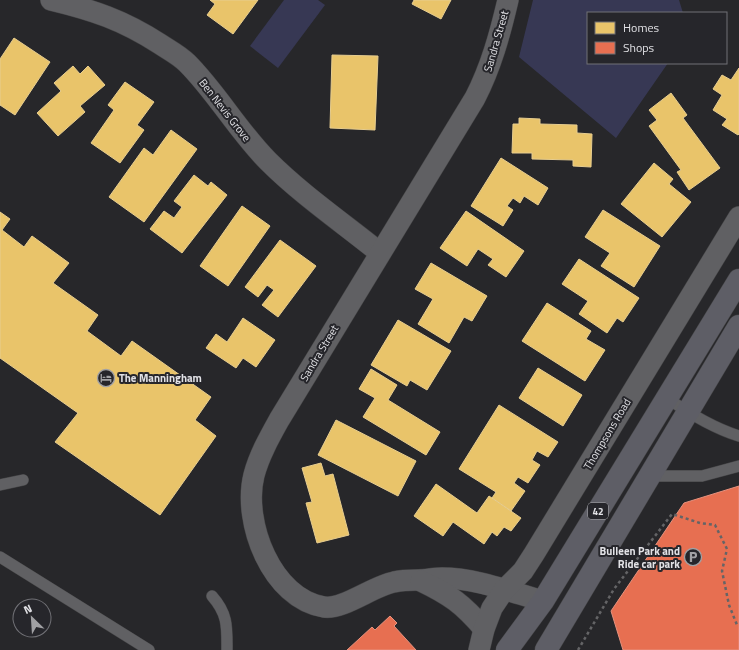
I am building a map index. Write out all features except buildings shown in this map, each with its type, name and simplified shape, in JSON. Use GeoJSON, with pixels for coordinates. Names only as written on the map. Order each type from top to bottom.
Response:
{"type":"FeatureCollection","features":[{"type":"Feature","properties":{"kind":"main road","name":"42"},"geometry":{"type":"LineString","coordinates":[[507,650],[543,601],[739,280]]}},
{"type":"Feature","properties":{"kind":"main road","name":"42"},"geometry":{"type":"LineString","coordinates":[[546,650],[739,326]]}},
{"type":"Feature","properties":{"kind":"street","name":"Ben Nevis Grove"},"geometry":{"type":"LineString","coordinates":[[52,0],[113,18],[135,28],[178,56],[187,63],[206,84],[254,147],[275,168],[380,253]]}},
{"type":"Feature","properties":{"kind":"street","name":"Sandra Street"},"geometry":{"type":"LineString","coordinates":[[508,0],[494,55],[486,77],[475,98],[380,253],[265,446],[253,477],[252,500],[254,519],[260,545],[277,577],[286,588],[315,605],[337,607],[382,585],[406,580],[442,578],[466,580],[543,601]]}},
{"type":"Feature","properties":{"kind":"street","name":"Thompsons Road"},"geometry":{"type":"LineString","coordinates":[[479,650],[484,629],[492,608],[504,590],[522,571],[534,554],[739,217]]}},
{"type":"Feature","properties":{"kind":"street","name":"Sandra Street"},"geometry":{"type":"LineString","coordinates":[[418,580],[446,593],[466,608],[484,629]]}},
{"type":"Feature","properties":{"kind":"lane"},"geometry":{"type":"LineString","coordinates":[[667,398],[688,412],[722,431],[739,436]]}},
{"type":"Feature","properties":{"kind":"lane"},"geometry":{"type":"LineString","coordinates":[[651,476],[702,476],[739,466]]}},
{"type":"Feature","properties":{"kind":"lane"},"geometry":{"type":"LineString","coordinates":[[0,485],[23,480]]}},
{"type":"Feature","properties":{"kind":"lane"},"geometry":{"type":"LineString","coordinates":[[0,557],[149,650]]}},
{"type":"Feature","properties":{"kind":"lane"},"geometry":{"type":"LineString","coordinates":[[212,596],[221,606],[225,616],[227,650]]}},
{"type":"Feature","properties":{"kind":"path"},"geometry":{"type":"LineString","coordinates":[[578,650],[614,589],[672,514],[700,524],[715,525],[727,549],[722,571],[729,605],[737,625],[739,625]]}},
{"type":"Feature","properties":{"kind":"shaded area"},"geometry":{"type":"Polygon","coordinates":[[[284,0],[318,0],[325,5],[278,68],[250,46],[284,0]]]}},
{"type":"Feature","properties":{"kind":"shaded area"},"geometry":{"type":"Polygon","coordinates":[[[533,0],[679,0],[683,12],[587,12],[587,64],[667,64],[616,138],[519,57],[533,0]]]}},
{"type":"Feature","properties":{"kind":"place","name":"The Manningham"},"geometry":{"type":"Point","coordinates":[106,378]}},
{"type":"Feature","properties":{"kind":"place","name":"Bulleen Park and Ride car park"},"geometry":{"type":"Point","coordinates":[693,557]}}]}
